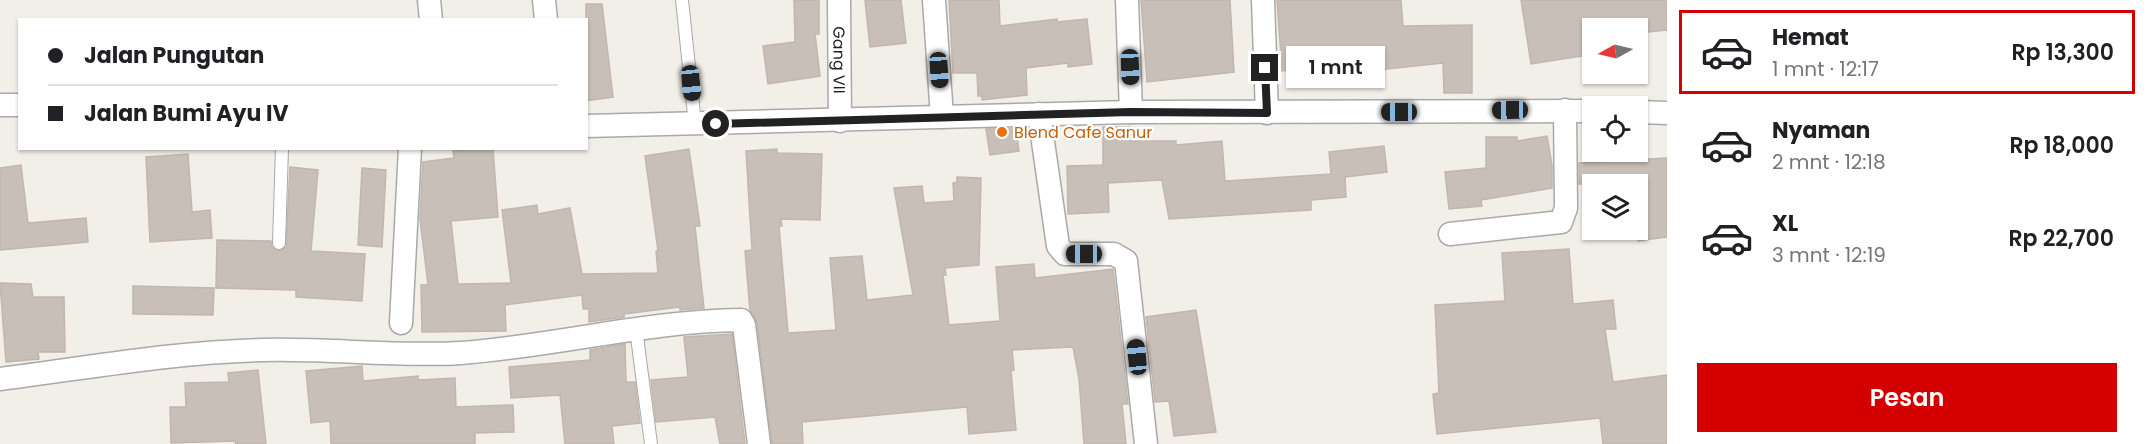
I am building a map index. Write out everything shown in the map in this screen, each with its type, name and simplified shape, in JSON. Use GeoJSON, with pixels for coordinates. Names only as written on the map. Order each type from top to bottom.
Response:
{"type":"FeatureCollection","features":[{"type":"Feature","properties":{"kind":"street"},"geometry":{"type":"LineString","coordinates":[[429,0],[432,18]]}},
{"type":"Feature","properties":{"kind":"street"},"geometry":{"type":"LineString","coordinates":[[544,0],[546,18]]}},
{"type":"Feature","properties":{"kind":"street","name":"Gang VII"},"geometry":{"type":"LineString","coordinates":[[839,0],[840,121]]}},
{"type":"Feature","properties":{"kind":"street"},"geometry":{"type":"LineString","coordinates":[[934,0],[942,117]]}},
{"type":"Feature","properties":{"kind":"street"},"geometry":{"type":"LineString","coordinates":[[1127,0],[1131,112]]}},
{"type":"Feature","properties":{"kind":"street"},"geometry":{"type":"LineString","coordinates":[[1263,0],[1267,113]]}},
{"type":"Feature","properties":{"kind":"street"},"geometry":{"type":"LineString","coordinates":[[0,105],[18,105]]}},
{"type":"Feature","properties":{"kind":"street"},"geometry":{"type":"LineString","coordinates":[[1450,234],[1561,222],[1566,208],[1565,110]]}},
{"type":"Feature","properties":{"kind":"street"},"geometry":{"type":"LineString","coordinates":[[588,126],[1131,112],[1582,111]]}},
{"type":"Feature","properties":{"kind":"street"},"geometry":{"type":"LineString","coordinates":[[1648,112],[1667,113]]}},
{"type":"Feature","properties":{"kind":"street"},"geometry":{"type":"LineString","coordinates":[[1039,114],[1058,246],[1065,254],[1114,255],[1121,256],[1126,261],[1146,444]]}},
{"type":"Feature","properties":{"kind":"street"},"geometry":{"type":"LineString","coordinates":[[401,323],[410,150]]}},
{"type":"Feature","properties":{"kind":"street"},"geometry":{"type":"LineString","coordinates":[[0,379],[210,352],[263,350],[459,353],[523,347],[636,329],[742,321],[759,444]]}},
{"type":"Feature","properties":{"kind":"lane"},"geometry":{"type":"LineString","coordinates":[[682,0],[695,124]]}},
{"type":"Feature","properties":{"kind":"lane"},"geometry":{"type":"LineString","coordinates":[[279,243],[282,150]]}},
{"type":"Feature","properties":{"kind":"lane"},"geometry":{"type":"LineString","coordinates":[[636,329],[651,444]]}},
{"type":"Feature","properties":{"kind":"building"},"geometry":{"type":"Polygon","coordinates":[[[794,0],[819,0],[819,34],[815,34],[820,76],[768,84],[763,46],[795,42],[794,0]]]}},
{"type":"Feature","properties":{"kind":"building"},"geometry":{"type":"Polygon","coordinates":[[[865,0],[901,0],[906,43],[870,47],[865,0]]]}},
{"type":"Feature","properties":{"kind":"building"},"geometry":{"type":"Polygon","coordinates":[[[949,0],[999,0],[1000,26],[1057,19],[1057,22],[1087,19],[1092,64],[1068,67],[1068,63],[1026,68],[1027,95],[982,100],[982,96],[978,96],[977,73],[953,73],[949,0]]]}},
{"type":"Feature","properties":{"kind":"building"},"geometry":{"type":"Polygon","coordinates":[[[1141,0],[1230,0],[1234,72],[1147,82],[1141,0]]]}},
{"type":"Feature","properties":{"kind":"building"},"geometry":{"type":"Polygon","coordinates":[[[1277,0],[1401,0],[1403,26],[1472,25],[1472,93],[1444,93],[1443,63],[1350,73],[1349,63],[1282,71],[1277,0]]]}},
{"type":"Feature","properties":{"kind":"building"},"geometry":{"type":"Polygon","coordinates":[[[1521,0],[1667,0],[1667,30],[1648,32],[1648,18],[1582,18],[1582,56],[1531,64],[1521,0]]]}},
{"type":"Feature","properties":{"kind":"building"},"geometry":{"type":"Polygon","coordinates":[[[586,4],[602,4],[613,97],[588,101],[588,18],[586,18],[586,4]]]}},
{"type":"Feature","properties":{"kind":"building"},"geometry":{"type":"Polygon","coordinates":[[[1103,127],[1130,127],[1130,141],[1176,141],[1176,145],[1222,141],[1225,181],[1331,174],[1329,152],[1384,146],[1387,172],[1345,177],[1346,197],[1311,200],[1311,210],[1169,219],[1162,180],[1108,183],[1109,212],[1068,214],[1067,166],[1103,165],[1103,127]]]}},
{"type":"Feature","properties":{"kind":"building"},"geometry":{"type":"Polygon","coordinates":[[[986,129],[1016,129],[1019,151],[990,155],[986,129]]]}},
{"type":"Feature","properties":{"kind":"building"},"geometry":{"type":"Polygon","coordinates":[[[1547,136],[1552,165],[1552,188],[1481,200],[1482,206],[1449,209],[1445,172],[1486,168],[1486,137],[1517,137],[1517,141],[1547,136]]]}},
{"type":"Feature","properties":{"kind":"building"},"geometry":{"type":"Polygon","coordinates":[[[689,149],[700,226],[695,226],[704,308],[680,310],[680,307],[624,314],[624,317],[589,322],[589,309],[583,309],[582,295],[505,305],[506,331],[422,332],[421,285],[428,285],[420,219],[423,162],[454,158],[453,151],[493,150],[498,217],[451,221],[458,284],[511,283],[502,210],[537,205],[538,214],[570,208],[582,274],[658,273],[656,251],[658,251],[645,156],[689,149]]]}},
{"type":"Feature","properties":{"kind":"building"},"geometry":{"type":"Polygon","coordinates":[[[777,149],[777,153],[822,154],[820,220],[781,219],[782,226],[779,226],[788,333],[836,330],[830,258],[862,256],[867,300],[913,295],[894,188],[922,186],[924,203],[954,201],[953,183],[957,182],[957,177],[981,178],[979,265],[945,268],[946,275],[943,275],[949,325],[1000,321],[996,267],[1034,264],[1035,278],[1113,269],[1128,404],[1122,404],[1126,444],[1084,444],[1079,379],[1073,347],[1012,350],[1014,370],[1011,371],[1016,430],[969,434],[967,407],[802,422],[803,444],[772,444],[757,323],[750,311],[745,251],[752,250],[746,151],[777,149]]]}},
{"type":"Feature","properties":{"kind":"building"},"geometry":{"type":"Polygon","coordinates":[[[188,154],[192,212],[210,210],[212,238],[150,242],[146,157],[188,154]]]}},
{"type":"Feature","properties":{"kind":"building"},"geometry":{"type":"Polygon","coordinates":[[[1667,158],[1667,237],[1648,240],[1648,174],[1582,174],[1582,184],[1579,184],[1579,163],[1648,162],[1648,159],[1667,158]]]}},
{"type":"Feature","properties":{"kind":"building"},"geometry":{"type":"Polygon","coordinates":[[[21,165],[28,223],[86,218],[88,242],[0,250],[0,168],[21,165]]]}},
{"type":"Feature","properties":{"kind":"building"},"geometry":{"type":"Polygon","coordinates":[[[290,167],[318,170],[311,251],[365,254],[362,301],[296,297],[296,290],[216,288],[217,240],[271,241],[272,247],[278,251],[286,247],[290,167]]]}},
{"type":"Feature","properties":{"kind":"building"},"geometry":{"type":"Polygon","coordinates":[[[362,168],[386,170],[382,247],[358,245],[362,168]]]}},
{"type":"Feature","properties":{"kind":"building"},"geometry":{"type":"Polygon","coordinates":[[[1569,249],[1573,304],[1613,300],[1616,329],[1605,329],[1613,382],[1667,375],[1667,444],[1603,444],[1600,418],[1437,434],[1433,394],[1439,393],[1435,305],[1505,301],[1502,253],[1569,249]]]}},
{"type":"Feature","properties":{"kind":"building"},"geometry":{"type":"Polygon","coordinates":[[[0,283],[31,284],[33,297],[64,297],[65,352],[38,352],[39,359],[6,362],[0,283]]]}},
{"type":"Feature","properties":{"kind":"building"},"geometry":{"type":"Polygon","coordinates":[[[133,286],[214,288],[213,315],[133,314],[133,286]]]}},
{"type":"Feature","properties":{"kind":"building"},"geometry":{"type":"Polygon","coordinates":[[[1196,310],[1216,432],[1174,436],[1169,401],[1155,402],[1146,317],[1196,310]]]}},
{"type":"Feature","properties":{"kind":"building"},"geometry":{"type":"Polygon","coordinates":[[[732,334],[745,444],[720,444],[715,417],[656,422],[651,380],[688,377],[684,337],[732,334]]]}},
{"type":"Feature","properties":{"kind":"building"},"geometry":{"type":"Polygon","coordinates":[[[625,344],[626,382],[635,382],[640,423],[612,426],[614,444],[565,444],[560,395],[511,398],[509,367],[590,360],[590,350],[625,344]]]}},
{"type":"Feature","properties":{"kind":"building"},"geometry":{"type":"Polygon","coordinates":[[[362,366],[363,381],[418,376],[418,380],[455,378],[456,407],[513,405],[514,432],[475,433],[475,444],[331,444],[330,421],[311,423],[306,371],[362,366]]]}},
{"type":"Feature","properties":{"kind":"building"},"geometry":{"type":"Polygon","coordinates":[[[258,370],[266,444],[236,444],[235,441],[171,443],[170,407],[186,407],[185,383],[229,382],[228,373],[258,370]]]}},
{"type":"Feature","properties":{"kind":"place","name":"Blend Cafe Sanur"},"geometry":{"type":"Point","coordinates":[1002,132]}},
{"type":"Feature","properties":{"kind":"route"},"geometry":{"type":"LineString","coordinates":[[716,124],[1131,112],[1267,113],[1265,68]]}}]}
